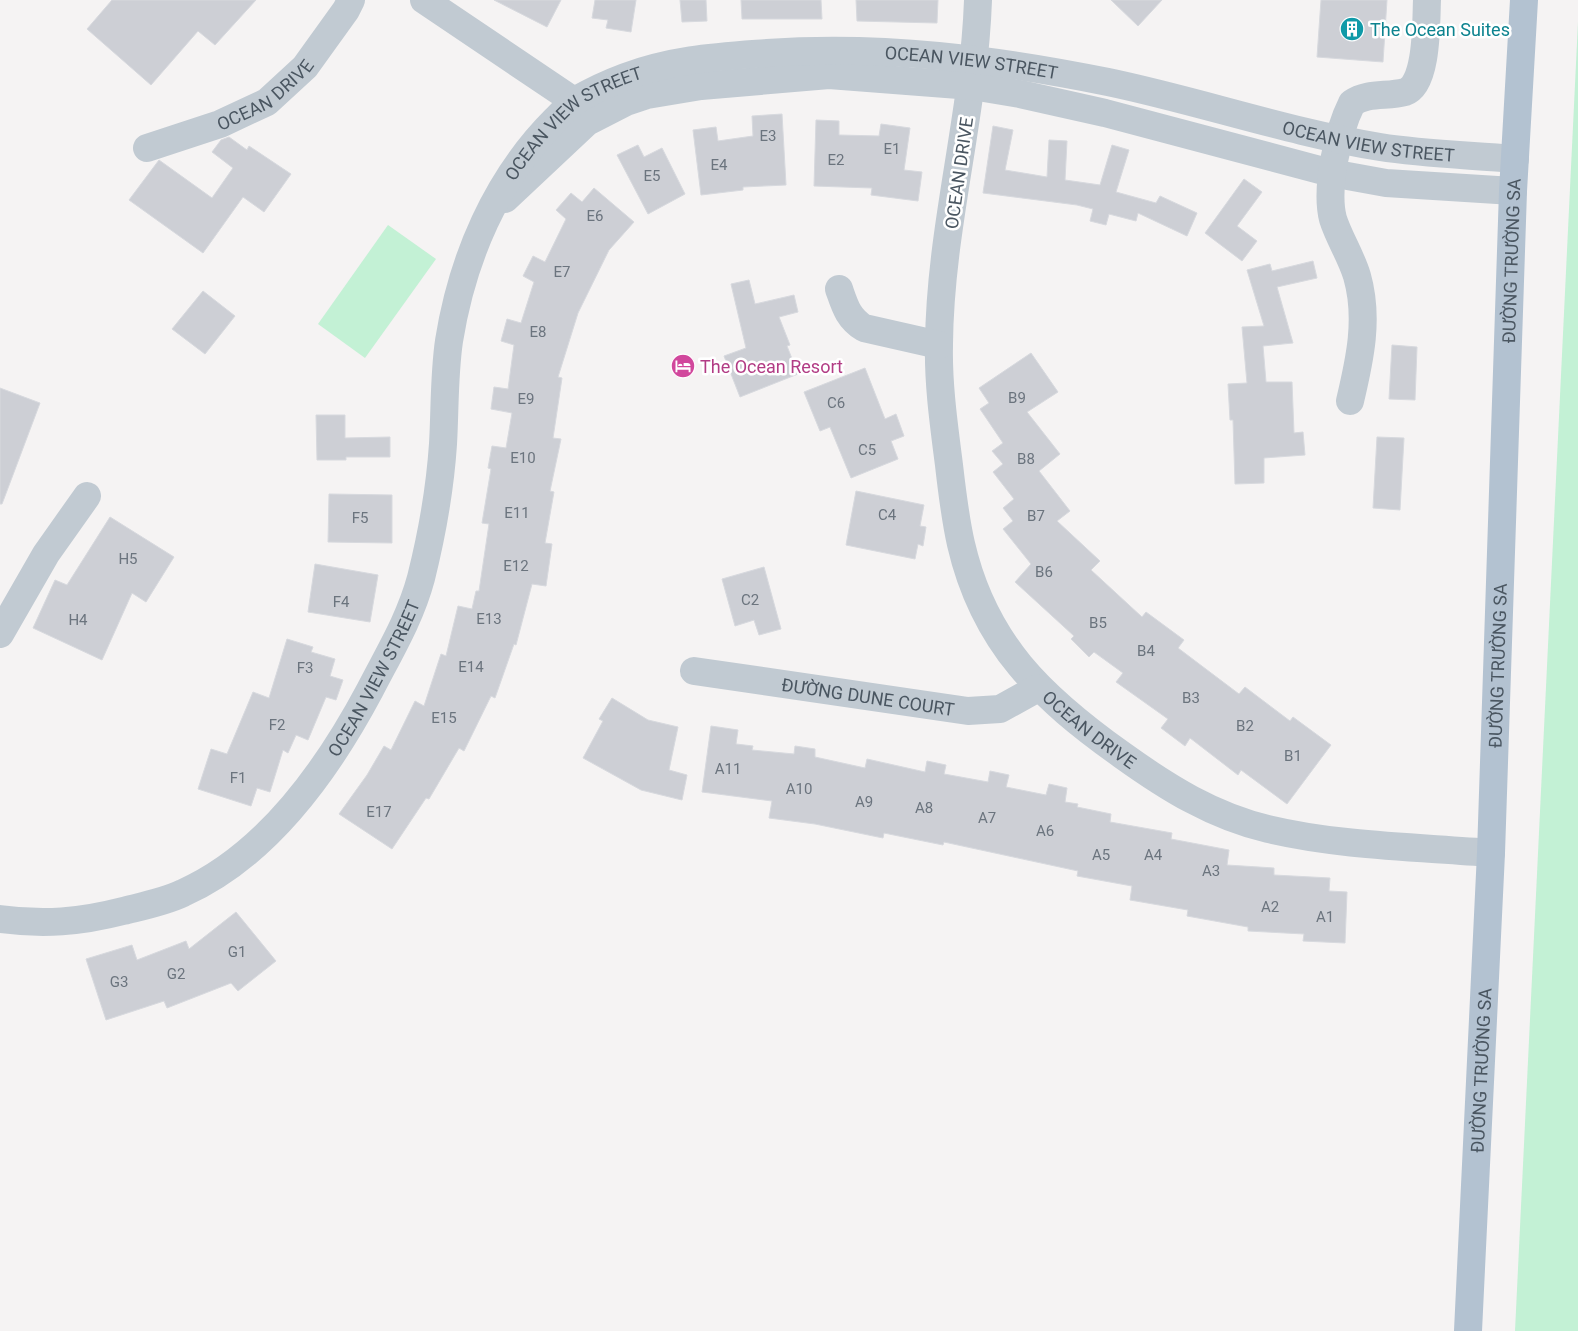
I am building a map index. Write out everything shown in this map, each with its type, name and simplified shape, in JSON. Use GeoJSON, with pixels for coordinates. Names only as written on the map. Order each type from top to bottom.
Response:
{"type":"FeatureCollection","features":[{"type":"Feature","properties":{"kind":"main road","name":"ĐƯỜNG TRƯỜNG SA"},"geometry":{"type":"LineString","coordinates":[[1468,1331],[1492,853],[1513,191],[1524,0]]}},
{"type":"Feature","properties":{"kind":"street","name":"OCEAN DRIVE"},"geometry":{"type":"LineString","coordinates":[[147,148],[220,124],[267,102],[305,68],[351,0]]}},
{"type":"Feature","properties":{"kind":"street"},"geometry":{"type":"LineString","coordinates":[[424,0],[581,112]]}},
{"type":"Feature","properties":{"kind":"street","name":"OCEAN DRIVE"},"geometry":{"type":"LineString","coordinates":[[978,0],[972,86],[957,175],[943,289],[939,345],[944,424],[960,542],[970,577],[983,610],[1006,647],[1038,688],[1099,739],[1182,796],[1232,819],[1298,835],[1492,853]]}},
{"type":"Feature","properties":{"kind":"street"},"geometry":{"type":"LineString","coordinates":[[1350,400],[1362,353],[1364,323],[1357,276],[1333,218],[1331,173],[1339,138],[1352,103],[1358,98],[1406,91],[1412,86],[1424,57],[1427,0]]}},
{"type":"Feature","properties":{"kind":"street","name":"OCEAN VIEW STREET"},"geometry":{"type":"LineString","coordinates":[[0,919],[50,924],[95,918],[183,893],[246,853],[270,832],[296,802],[355,717],[413,608],[430,540],[440,475],[449,344],[457,301],[486,216],[515,166],[541,134],[581,112],[617,80],[689,58],[825,49],[975,58],[1110,82],[1339,138],[1384,147],[1515,159]]}},
{"type":"Feature","properties":{"kind":"street","name":"OCEAN VIEW STREET"},"geometry":{"type":"LineString","coordinates":[[581,112],[626,102],[647,95],[750,80],[830,75],[972,86],[1105,113],[1331,173],[1386,183],[1513,191]]}},
{"type":"Feature","properties":{"kind":"street"},"geometry":{"type":"LineString","coordinates":[[839,289],[846,310],[853,321],[864,328],[939,345]]}},
{"type":"Feature","properties":{"kind":"street"},"geometry":{"type":"LineString","coordinates":[[0,634],[46,554],[88,496]]}},
{"type":"Feature","properties":{"kind":"street","name":"ĐƯỜNG DUNE COURT"},"geometry":{"type":"LineString","coordinates":[[694,671],[968,711],[1000,710],[1038,688]]}},
{"type":"Feature","properties":{"kind":"green space"},"geometry":{"type":"Polygon","coordinates":[[[1578,22],[1578,1331],[1515,1331],[1578,22]]]}},
{"type":"Feature","properties":{"kind":"green space"},"geometry":{"type":"Polygon","coordinates":[[[388,225],[436,259],[365,358],[318,324],[388,225]]]}},
{"type":"Feature","properties":{"kind":"building"},"geometry":{"type":"Polygon","coordinates":[[[112,0],[256,0],[215,45],[198,31],[151,85],[87,29],[112,0]]]}},
{"type":"Feature","properties":{"kind":"building"},"geometry":{"type":"Polygon","coordinates":[[[494,0],[561,0],[547,27],[494,0]]]}},
{"type":"Feature","properties":{"kind":"building"},"geometry":{"type":"Polygon","coordinates":[[[595,0],[636,0],[631,32],[606,28],[608,20],[592,18],[595,0]]]}},
{"type":"Feature","properties":{"kind":"building"},"geometry":{"type":"Polygon","coordinates":[[[680,0],[706,0],[707,21],[682,22],[680,0]]]}},
{"type":"Feature","properties":{"kind":"building"},"geometry":{"type":"Polygon","coordinates":[[[741,0],[821,0],[822,19],[742,19],[741,0]]]}},
{"type":"Feature","properties":{"kind":"building"},"geometry":{"type":"Polygon","coordinates":[[[856,0],[938,0],[937,23],[857,21],[856,0]]]}},
{"type":"Feature","properties":{"kind":"building"},"geometry":{"type":"Polygon","coordinates":[[[1111,0],[1162,0],[1138,26],[1111,0]]]}},
{"type":"Feature","properties":{"kind":"building","name":"The Ocean Suites"},"geometry":{"type":"Polygon","coordinates":[[[1321,0],[1387,0],[1383,62],[1317,57],[1321,0]]]}},
{"type":"Feature","properties":{"kind":"building"},"geometry":{"type":"Polygon","coordinates":[[[782,114],[786,185],[743,187],[743,190],[701,195],[693,130],[716,127],[718,141],[753,136],[752,116],[782,114]]]}},
{"type":"Feature","properties":{"kind":"building"},"geometry":{"type":"Polygon","coordinates":[[[816,120],[839,121],[839,135],[879,136],[881,124],[910,128],[904,170],[922,172],[918,201],[871,195],[872,188],[814,186],[816,120]]]}},
{"type":"Feature","properties":{"kind":"building"},"geometry":{"type":"Polygon","coordinates":[[[993,126],[1013,130],[1005,170],[1047,177],[1049,140],[1067,141],[1065,180],[1100,185],[1112,145],[1129,150],[1116,192],[1156,203],[1160,196],[1197,213],[1187,236],[1138,213],[1136,221],[1109,214],[1106,225],[1090,221],[1093,209],[1077,205],[983,193],[993,126]]]}},
{"type":"Feature","properties":{"kind":"building"},"geometry":{"type":"Polygon","coordinates":[[[229,137],[247,150],[249,146],[291,174],[264,212],[243,197],[203,253],[129,200],[159,160],[212,198],[233,168],[212,152],[221,140],[229,137]]]}},
{"type":"Feature","properties":{"kind":"building"},"geometry":{"type":"Polygon","coordinates":[[[638,145],[644,157],[662,148],[685,194],[648,214],[617,155],[638,145]]]}},
{"type":"Feature","properties":{"kind":"building"},"geometry":{"type":"Polygon","coordinates":[[[1244,179],[1262,192],[1237,226],[1257,241],[1242,261],[1205,233],[1244,179]]]}},
{"type":"Feature","properties":{"kind":"building"},"geometry":{"type":"Polygon","coordinates":[[[594,188],[634,222],[609,250],[578,313],[558,377],[562,378],[553,438],[561,439],[550,491],[554,492],[545,543],[552,544],[546,586],[532,584],[516,645],[514,644],[495,698],[491,696],[464,751],[459,748],[429,799],[426,798],[392,849],[339,814],[367,775],[384,746],[391,750],[415,701],[424,706],[441,654],[446,656],[458,606],[472,609],[476,591],[479,591],[489,524],[482,523],[491,469],[488,468],[492,446],[506,448],[512,413],[491,409],[494,387],[508,389],[514,345],[501,341],[507,319],[521,323],[534,282],[523,276],[533,256],[545,262],[566,219],[556,210],[571,193],[582,202],[594,188]]]}},
{"type":"Feature","properties":{"kind":"building"},"geometry":{"type":"Polygon","coordinates":[[[1313,261],[1317,278],[1277,287],[1293,343],[1263,346],[1266,382],[1292,382],[1294,433],[1303,432],[1305,455],[1264,458],[1264,483],[1235,484],[1233,420],[1230,420],[1228,384],[1247,383],[1242,327],[1264,326],[1247,270],[1270,264],[1272,271],[1313,261]]]}},
{"type":"Feature","properties":{"kind":"building"},"geometry":{"type":"Polygon","coordinates":[[[749,280],[755,304],[794,295],[798,312],[779,317],[790,345],[787,346],[798,374],[740,397],[724,356],[746,348],[731,284],[749,280]]]}},
{"type":"Feature","properties":{"kind":"building"},"geometry":{"type":"Polygon","coordinates":[[[203,291],[235,316],[205,354],[172,329],[203,291]]]}},
{"type":"Feature","properties":{"kind":"building"},"geometry":{"type":"Polygon","coordinates":[[[1392,345],[1417,347],[1415,400],[1389,399],[1392,345]]]}},
{"type":"Feature","properties":{"kind":"building"},"geometry":{"type":"Polygon","coordinates":[[[1031,353],[1058,392],[1027,412],[1060,454],[1039,471],[1070,511],[1057,521],[1100,561],[1091,570],[1142,617],[1146,612],[1184,640],[1178,648],[1239,694],[1245,687],[1290,721],[1293,717],[1331,745],[1287,804],[1241,770],[1238,775],[1190,738],[1185,746],[1161,728],[1168,719],[1116,682],[1123,673],[1094,652],[1089,657],[1071,639],[1074,636],[1015,582],[1031,564],[1003,529],[1013,521],[1003,508],[1014,499],[993,472],[1003,464],[992,451],[1003,443],[980,409],[989,403],[979,388],[1031,353]]]}},
{"type":"Feature","properties":{"kind":"building"},"geometry":{"type":"Polygon","coordinates":[[[865,368],[885,419],[896,414],[904,436],[891,441],[898,459],[851,478],[830,427],[820,431],[804,392],[865,368]]]}},
{"type":"Feature","properties":{"kind":"building"},"geometry":{"type":"Polygon","coordinates":[[[0,388],[40,403],[2,504],[0,504],[0,388]]]}},
{"type":"Feature","properties":{"kind":"building"},"geometry":{"type":"Polygon","coordinates":[[[316,415],[345,415],[345,438],[390,437],[390,457],[346,457],[346,460],[317,460],[316,415]]]}},
{"type":"Feature","properties":{"kind":"building"},"geometry":{"type":"Polygon","coordinates":[[[1377,437],[1404,438],[1400,510],[1373,508],[1377,437]]]}},
{"type":"Feature","properties":{"kind":"building"},"geometry":{"type":"Polygon","coordinates":[[[856,491],[924,505],[920,526],[926,527],[923,546],[918,544],[915,559],[846,545],[856,491]]]}},
{"type":"Feature","properties":{"kind":"building"},"geometry":{"type":"Polygon","coordinates":[[[329,494],[392,495],[392,543],[328,542],[329,494]]]}},
{"type":"Feature","properties":{"kind":"building"},"geometry":{"type":"Polygon","coordinates":[[[110,517],[174,557],[146,602],[132,593],[102,660],[33,628],[55,580],[67,585],[110,517]]]}},
{"type":"Feature","properties":{"kind":"building"},"geometry":{"type":"Polygon","coordinates":[[[315,564],[378,575],[370,622],[308,612],[315,564]]]}},
{"type":"Feature","properties":{"kind":"building"},"geometry":{"type":"Polygon","coordinates":[[[764,567],[781,629],[759,635],[754,620],[735,626],[722,579],[764,567]]]}},
{"type":"Feature","properties":{"kind":"building"},"geometry":{"type":"Polygon","coordinates":[[[287,639],[313,647],[311,652],[335,659],[330,676],[343,680],[336,700],[326,697],[308,740],[296,735],[288,753],[283,750],[270,792],[257,788],[251,806],[198,789],[211,749],[227,754],[253,692],[269,698],[287,639]]]}},
{"type":"Feature","properties":{"kind":"building"},"geometry":{"type":"Polygon","coordinates":[[[612,698],[648,720],[678,727],[669,770],[687,775],[682,800],[641,790],[583,758],[603,721],[599,719],[612,698]]]}},
{"type":"Feature","properties":{"kind":"building"},"geometry":{"type":"Polygon","coordinates":[[[711,726],[738,730],[736,744],[753,746],[752,750],[794,754],[795,746],[815,749],[815,757],[865,768],[867,759],[925,772],[927,761],[946,765],[944,774],[988,782],[990,771],[1009,775],[1006,787],[1046,795],[1049,784],[1067,788],[1065,802],[1078,804],[1077,807],[1111,814],[1110,822],[1172,833],[1171,839],[1229,850],[1227,865],[1274,868],[1274,875],[1330,878],[1329,891],[1347,892],[1345,943],[1303,941],[1304,934],[1248,931],[1248,927],[1187,916],[1188,910],[1130,900],[1132,886],[1077,876],[1078,871],[944,842],[943,845],[884,833],[883,838],[815,824],[769,818],[772,801],[702,792],[711,726]]]}},
{"type":"Feature","properties":{"kind":"building"},"geometry":{"type":"Polygon","coordinates":[[[236,912],[276,961],[238,991],[231,983],[167,1008],[164,1001],[106,1020],[86,959],[132,945],[137,960],[186,941],[189,949],[236,912]]]}},
{"type":"Feature","properties":{"kind":"place","name":"The Ocean Suites"},"geometry":{"type":"Point","coordinates":[1352,29]}},
{"type":"Feature","properties":{"kind":"place","name":"The Ocean Resort"},"geometry":{"type":"Point","coordinates":[683,366]}}]}
